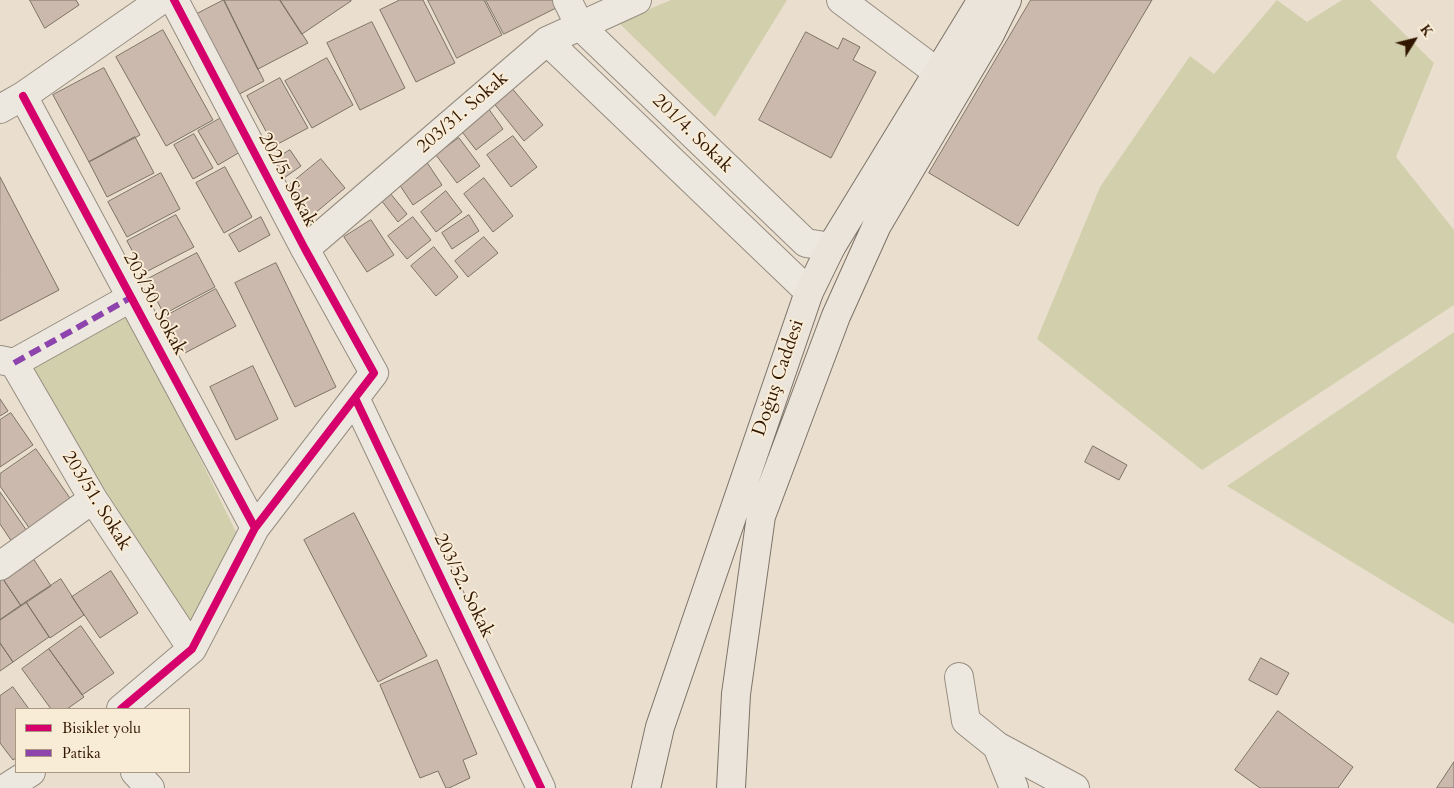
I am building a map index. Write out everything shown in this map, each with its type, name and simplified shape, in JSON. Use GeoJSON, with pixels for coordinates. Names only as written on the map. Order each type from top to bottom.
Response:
{"type":"FeatureCollection","features":[{"type":"Feature","properties":{"kind":"main road","name":"Doğuş Caddesi"},"geometry":{"type":"LineString","coordinates":[[646,788],[660,726],[809,292],[831,247],[982,0]]}},
{"type":"Feature","properties":{"kind":"main road","name":"Doğuş Caddesi"},"geometry":{"type":"LineString","coordinates":[[731,788],[736,694],[761,516],[836,316],[877,225],[990,34],[1007,0]]}},
{"type":"Feature","properties":{"kind":"street"},"geometry":{"type":"LineString","coordinates":[[6,106],[161,0]]}},
{"type":"Feature","properties":{"kind":"street","name":"202/5. Sokak"},"geometry":{"type":"LineString","coordinates":[[174,0],[304,249],[374,373],[355,398]]}},
{"type":"Feature","properties":{"kind":"street","name":"201/4. Sokak"},"geometry":{"type":"LineString","coordinates":[[567,0],[580,26],[806,243],[831,247]]}},
{"type":"Feature","properties":{"kind":"street","name":"203/31. Sokak"},"geometry":{"type":"LineString","coordinates":[[304,249],[546,41],[637,0]]}},
{"type":"Feature","properties":{"kind":"street"},"geometry":{"type":"LineString","coordinates":[[841,0],[937,72]]}},
{"type":"Feature","properties":{"kind":"street","name":"201/4. Sokak"},"geometry":{"type":"LineString","coordinates":[[546,41],[809,292]]}},
{"type":"Feature","properties":{"kind":"street","name":"203/30. Sokak"},"geometry":{"type":"LineString","coordinates":[[6,106],[132,297],[256,528]]}},
{"type":"Feature","properties":{"kind":"street"},"geometry":{"type":"LineString","coordinates":[[7,361],[132,297]]}},
{"type":"Feature","properties":{"kind":"street","name":"203/51. Sokak"},"geometry":{"type":"LineString","coordinates":[[7,361],[93,499],[192,649]]}},
{"type":"Feature","properties":{"kind":"street"},"geometry":{"type":"LineString","coordinates":[[122,708],[192,649],[256,528],[355,398]]}},
{"type":"Feature","properties":{"kind":"street","name":"203/52. Sokak"},"geometry":{"type":"LineString","coordinates":[[355,398],[541,788]]}},
{"type":"Feature","properties":{"kind":"street"},"geometry":{"type":"LineString","coordinates":[[0,566],[93,499]]}},
{"type":"Feature","properties":{"kind":"street"},"geometry":{"type":"LineString","coordinates":[[959,677],[966,721],[997,746],[1075,788]]}},
{"type":"Feature","properties":{"kind":"street"},"geometry":{"type":"LineString","coordinates":[[997,746],[1014,788]]}},
{"type":"Feature","properties":{"kind":"street"},"geometry":{"type":"LineString","coordinates":[[6,788],[29,773]]}},
{"type":"Feature","properties":{"kind":"street"},"geometry":{"type":"LineString","coordinates":[[136,773],[150,788]]}},
{"type":"Feature","properties":{"kind":"shaded area"},"geometry":{"type":"Polygon","coordinates":[[[671,0],[787,0],[715,117],[618,22],[671,0]]]}},
{"type":"Feature","properties":{"kind":"shaded area"},"geometry":{"type":"Polygon","coordinates":[[[1277,0],[1307,22],[1342,0],[1370,0],[1434,63],[1396,157],[1454,230],[1454,305],[1202,470],[1037,339],[1100,187],[1190,56],[1214,74],[1277,0]]]}},
{"type":"Feature","properties":{"kind":"shaded area"},"geometry":{"type":"Polygon","coordinates":[[[128,311],[237,534],[190,621],[27,369],[128,311]]]}},
{"type":"Feature","properties":{"kind":"shaded area"},"geometry":{"type":"Polygon","coordinates":[[[1454,332],[1454,624],[1227,486],[1454,332]]]}},
{"type":"Feature","properties":{"kind":"building"},"geometry":{"type":"Polygon","coordinates":[[[30,0],[76,0],[79,5],[45,28],[30,0]]]}},
{"type":"Feature","properties":{"kind":"building"},"geometry":{"type":"Polygon","coordinates":[[[224,0],[280,0],[308,43],[258,69],[224,0]]]}},
{"type":"Feature","properties":{"kind":"building"},"geometry":{"type":"Polygon","coordinates":[[[224,0],[264,81],[232,98],[191,17],[224,0]]]}},
{"type":"Feature","properties":{"kind":"building"},"geometry":{"type":"Polygon","coordinates":[[[280,0],[351,0],[351,1],[302,34],[280,0]]]}},
{"type":"Feature","properties":{"kind":"building"},"geometry":{"type":"Polygon","coordinates":[[[400,0],[423,0],[455,63],[416,82],[380,10],[400,0]]]}},
{"type":"Feature","properties":{"kind":"building"},"geometry":{"type":"Polygon","coordinates":[[[428,0],[484,0],[502,35],[457,58],[428,0]]]}},
{"type":"Feature","properties":{"kind":"building"},"geometry":{"type":"Polygon","coordinates":[[[486,0],[555,0],[558,7],[504,34],[486,0]]]}},
{"type":"Feature","properties":{"kind":"building"},"geometry":{"type":"Polygon","coordinates":[[[1031,0],[1152,0],[1018,226],[929,173],[1031,0]]]}},
{"type":"Feature","properties":{"kind":"building"},"geometry":{"type":"Polygon","coordinates":[[[372,22],[405,88],[360,110],[327,43],[372,22]]]}},
{"type":"Feature","properties":{"kind":"building"},"geometry":{"type":"Polygon","coordinates":[[[163,30],[213,120],[166,146],[116,57],[163,30]]]}},
{"type":"Feature","properties":{"kind":"building"},"geometry":{"type":"Polygon","coordinates":[[[806,32],[838,49],[843,38],[860,47],[853,60],[876,72],[831,158],[759,120],[806,32]]]}},
{"type":"Feature","properties":{"kind":"building"},"geometry":{"type":"Polygon","coordinates":[[[327,58],[353,105],[312,128],[285,81],[327,58]]]}},
{"type":"Feature","properties":{"kind":"building"},"geometry":{"type":"Polygon","coordinates":[[[104,68],[140,135],[89,162],[53,95],[104,68]]]}},
{"type":"Feature","properties":{"kind":"building"},"geometry":{"type":"Polygon","coordinates":[[[280,78],[308,128],[274,146],[247,96],[280,78]]]}},
{"type":"Feature","properties":{"kind":"building"},"geometry":{"type":"Polygon","coordinates":[[[510,86],[543,125],[524,141],[492,101],[510,86]]]}},
{"type":"Feature","properties":{"kind":"building"},"geometry":{"type":"Polygon","coordinates":[[[488,108],[503,129],[476,150],[460,129],[488,108]]]}},
{"type":"Feature","properties":{"kind":"building"},"geometry":{"type":"Polygon","coordinates":[[[221,118],[240,152],[218,165],[198,131],[221,118]]]}},
{"type":"Feature","properties":{"kind":"building"},"geometry":{"type":"Polygon","coordinates":[[[194,134],[213,168],[193,179],[174,145],[194,134]]]}},
{"type":"Feature","properties":{"kind":"building"},"geometry":{"type":"Polygon","coordinates":[[[513,136],[537,167],[511,187],[487,155],[513,136]]]}},
{"type":"Feature","properties":{"kind":"building"},"geometry":{"type":"Polygon","coordinates":[[[135,137],[154,173],[107,197],[89,162],[135,137]]]}},
{"type":"Feature","properties":{"kind":"building"},"geometry":{"type":"Polygon","coordinates":[[[459,138],[480,166],[457,183],[436,155],[459,138]]]}},
{"type":"Feature","properties":{"kind":"building"},"geometry":{"type":"Polygon","coordinates":[[[290,150],[301,166],[284,178],[273,161],[290,150]]]}},
{"type":"Feature","properties":{"kind":"building"},"geometry":{"type":"Polygon","coordinates":[[[321,159],[345,188],[308,219],[283,190],[321,159]]]}},
{"type":"Feature","properties":{"kind":"building"},"geometry":{"type":"Polygon","coordinates":[[[426,161],[442,185],[413,205],[397,181],[426,161]]]}},
{"type":"Feature","properties":{"kind":"building"},"geometry":{"type":"Polygon","coordinates":[[[225,167],[252,217],[224,233],[196,183],[225,167]]]}},
{"type":"Feature","properties":{"kind":"building"},"geometry":{"type":"Polygon","coordinates":[[[161,173],[180,209],[127,237],[108,202],[161,173]]]}},
{"type":"Feature","properties":{"kind":"building"},"geometry":{"type":"Polygon","coordinates":[[[0,177],[59,290],[0,321],[0,177]]]}},
{"type":"Feature","properties":{"kind":"building"},"geometry":{"type":"Polygon","coordinates":[[[484,178],[513,216],[493,232],[464,194],[484,178]]]}},
{"type":"Feature","properties":{"kind":"building"},"geometry":{"type":"Polygon","coordinates":[[[446,191],[462,212],[436,232],[421,212],[446,191]]]}},
{"type":"Feature","properties":{"kind":"building"},"geometry":{"type":"Polygon","coordinates":[[[390,193],[407,214],[398,222],[381,200],[390,193]]]}},
{"type":"Feature","properties":{"kind":"building"},"geometry":{"type":"Polygon","coordinates":[[[176,215],[194,247],[144,273],[127,241],[176,215]]]}},
{"type":"Feature","properties":{"kind":"building"},"geometry":{"type":"Polygon","coordinates":[[[469,215],[479,231],[452,249],[442,233],[469,215]]]}},
{"type":"Feature","properties":{"kind":"building"},"geometry":{"type":"Polygon","coordinates":[[[261,217],[270,235],[239,252],[229,235],[261,217]]]}},
{"type":"Feature","properties":{"kind":"building"},"geometry":{"type":"Polygon","coordinates":[[[413,217],[431,240],[407,259],[388,236],[413,217]]]}},
{"type":"Feature","properties":{"kind":"building"},"geometry":{"type":"Polygon","coordinates":[[[371,220],[394,255],[367,272],[344,237],[371,220]]]}},
{"type":"Feature","properties":{"kind":"building"},"geometry":{"type":"Polygon","coordinates":[[[484,237],[498,253],[468,277],[455,261],[484,237]]]}},
{"type":"Feature","properties":{"kind":"building"},"geometry":{"type":"Polygon","coordinates":[[[434,247],[458,277],[436,296],[411,266],[434,247]]]}},
{"type":"Feature","properties":{"kind":"building"},"geometry":{"type":"Polygon","coordinates":[[[197,253],[215,287],[164,314],[146,280],[197,253]]]}},
{"type":"Feature","properties":{"kind":"building"},"geometry":{"type":"Polygon","coordinates":[[[276,263],[336,387],[295,407],[235,283],[276,263]]]}},
{"type":"Feature","properties":{"kind":"building"},"geometry":{"type":"Polygon","coordinates":[[[216,289],[236,326],[185,353],[166,316],[216,289]]]}},
{"type":"Feature","properties":{"kind":"building"},"geometry":{"type":"Polygon","coordinates":[[[253,366],[278,419],[236,440],[210,387],[253,366]]]}},
{"type":"Feature","properties":{"kind":"building"},"geometry":{"type":"Polygon","coordinates":[[[0,399],[8,411],[0,416],[0,399]]]}},
{"type":"Feature","properties":{"kind":"building"},"geometry":{"type":"Polygon","coordinates":[[[11,413],[33,445],[0,467],[0,420],[11,413]]]}},
{"type":"Feature","properties":{"kind":"building"},"geometry":{"type":"Polygon","coordinates":[[[1093,446],[1127,465],[1119,480],[1085,462],[1093,446]]]}},
{"type":"Feature","properties":{"kind":"building"},"geometry":{"type":"Polygon","coordinates":[[[36,449],[74,504],[32,532],[0,486],[0,474],[36,449]]]}},
{"type":"Feature","properties":{"kind":"building"},"geometry":{"type":"Polygon","coordinates":[[[0,492],[29,534],[14,545],[0,524],[0,492]]]}},
{"type":"Feature","properties":{"kind":"building"},"geometry":{"type":"Polygon","coordinates":[[[354,513],[427,656],[378,682],[304,540],[354,513]]]}},
{"type":"Feature","properties":{"kind":"building"},"geometry":{"type":"Polygon","coordinates":[[[31,555],[51,586],[21,606],[1,576],[31,555]]]}},
{"type":"Feature","properties":{"kind":"building"},"geometry":{"type":"Polygon","coordinates":[[[111,571],[138,613],[100,638],[72,597],[111,571]]]}},
{"type":"Feature","properties":{"kind":"building"},"geometry":{"type":"Polygon","coordinates":[[[0,577],[21,606],[0,620],[0,577]]]}},
{"type":"Feature","properties":{"kind":"building"},"geometry":{"type":"Polygon","coordinates":[[[61,579],[84,615],[50,638],[26,602],[61,579]]]}},
{"type":"Feature","properties":{"kind":"building"},"geometry":{"type":"Polygon","coordinates":[[[26,602],[49,637],[13,662],[0,643],[0,620],[26,602]]]}},
{"type":"Feature","properties":{"kind":"building"},"geometry":{"type":"Polygon","coordinates":[[[81,626],[114,673],[82,695],[49,649],[81,626]]]}},
{"type":"Feature","properties":{"kind":"building"},"geometry":{"type":"Polygon","coordinates":[[[0,643],[13,662],[0,671],[0,643]]]}},
{"type":"Feature","properties":{"kind":"building"},"geometry":{"type":"Polygon","coordinates":[[[49,649],[84,697],[68,708],[50,708],[22,669],[49,649]]]}},
{"type":"Feature","properties":{"kind":"building"},"geometry":{"type":"Polygon","coordinates":[[[1261,658],[1289,673],[1277,695],[1249,680],[1261,658]]]}},
{"type":"Feature","properties":{"kind":"building"},"geometry":{"type":"Polygon","coordinates":[[[437,660],[477,754],[463,760],[470,778],[449,788],[446,788],[438,771],[420,778],[380,685],[437,660]]]}},
{"type":"Feature","properties":{"kind":"building"},"geometry":{"type":"Polygon","coordinates":[[[13,687],[28,708],[15,708],[15,759],[13,760],[0,743],[0,696],[13,687]]]}},
{"type":"Feature","properties":{"kind":"building"},"geometry":{"type":"Polygon","coordinates":[[[1278,711],[1353,767],[1338,788],[1260,788],[1235,770],[1278,711]]]}},
{"type":"Feature","properties":{"kind":"building"},"geometry":{"type":"Polygon","coordinates":[[[1454,762],[1454,788],[1437,788],[1454,762]]]}},
{"type":"Feature","properties":{"kind":"marked path"},"geometry":{"type":"LineString","coordinates":[[14,363],[132,297]]}},
{"type":"Feature","properties":{"kind":"cycle path"},"geometry":{"type":"LineString","coordinates":[[122,708],[192,649],[255,528],[374,373],[305,249],[174,0]]}},
{"type":"Feature","properties":{"kind":"cycle path"},"geometry":{"type":"LineString","coordinates":[[23,96],[255,528]]}},
{"type":"Feature","properties":{"kind":"cycle path"},"geometry":{"type":"LineString","coordinates":[[355,398],[541,788]]}}]}
